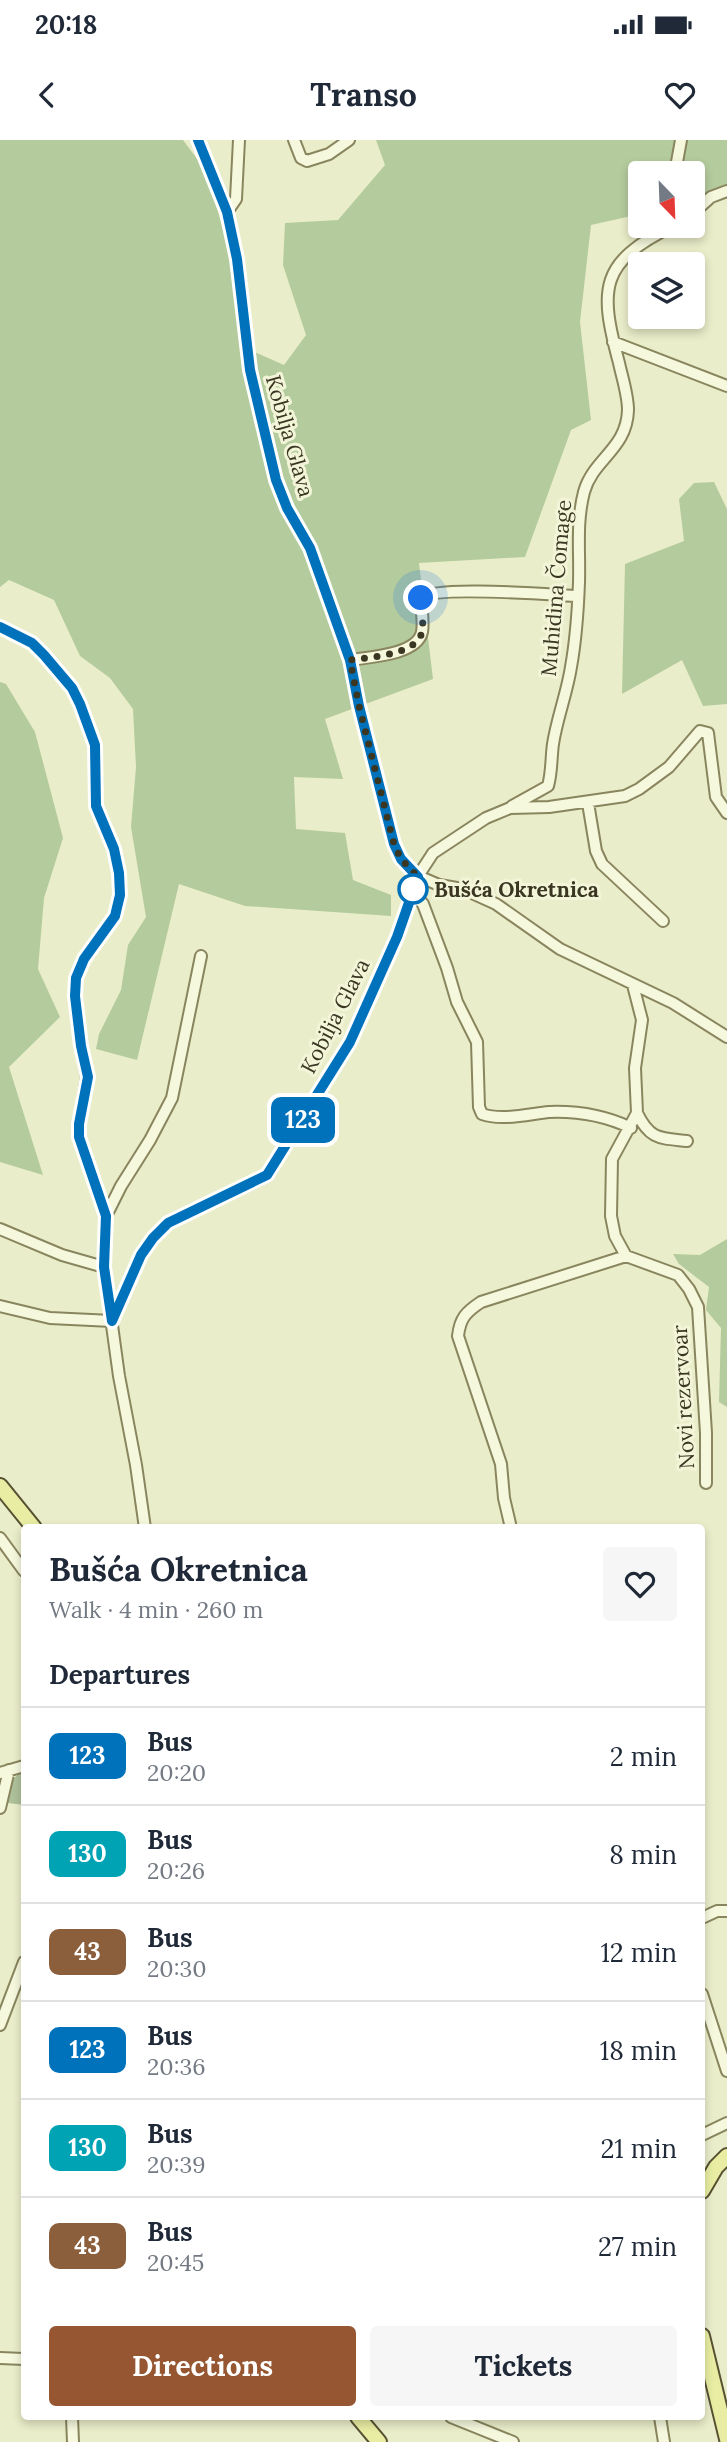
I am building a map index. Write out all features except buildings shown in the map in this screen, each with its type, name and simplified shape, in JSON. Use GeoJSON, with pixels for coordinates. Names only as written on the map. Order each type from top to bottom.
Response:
{"type":"FeatureCollection","features":[{"type":"Feature","properties":{"kind":"main road"},"geometry":{"type":"LineString","coordinates":[[0,1486],[30,1524]]}},
{"type":"Feature","properties":{"kind":"main road"},"geometry":{"type":"LineString","coordinates":[[705,2186],[716,2167],[727,2157]]}},
{"type":"Feature","properties":{"kind":"main road"},"geometry":{"type":"LineString","coordinates":[[705,2348],[727,2439]]}},
{"type":"Feature","properties":{"kind":"main road"},"geometry":{"type":"LineString","coordinates":[[361,2420],[379,2442]]}},
{"type":"Feature","properties":{"kind":"street","name":"Kobilja Glava"},"geometry":{"type":"LineString","coordinates":[[112,1321],[141,1255],[168,1223],[267,1175],[350,1042],[397,937],[418,877],[401,859],[394,844],[350,660],[310,548],[287,508],[276,480],[250,370],[237,259],[227,212],[198,140]]}},
{"type":"Feature","properties":{"kind":"street"},"geometry":{"type":"LineString","coordinates":[[227,212],[236,199],[239,140]]}},
{"type":"Feature","properties":{"kind":"street"},"geometry":{"type":"LineString","coordinates":[[294,140],[301,158],[307,161],[329,154],[349,140]]}},
{"type":"Feature","properties":{"kind":"street"},"geometry":{"type":"LineString","coordinates":[[677,161],[681,140]]}},
{"type":"Feature","properties":{"kind":"street"},"geometry":{"type":"LineString","coordinates":[[705,202],[727,191]]}},
{"type":"Feature","properties":{"kind":"street","name":"Muhidina Čomage"},"geometry":{"type":"LineString","coordinates":[[418,877],[433,853],[486,818],[510,808],[548,786],[553,745],[571,668],[578,596],[578,522],[585,489],[596,470],[624,435],[628,409],[613,342],[607,298],[608,284],[614,271],[627,255],[648,238]]}},
{"type":"Feature","properties":{"kind":"street"},"geometry":{"type":"LineString","coordinates":[[613,342],[727,386]]}},
{"type":"Feature","properties":{"kind":"street"},"geometry":{"type":"LineString","coordinates":[[350,660],[392,653],[416,643],[422,632],[421,598],[427,593],[578,596]]}},
{"type":"Feature","properties":{"kind":"street"},"geometry":{"type":"LineString","coordinates":[[0,627],[32,643],[72,688],[80,704],[95,745],[96,806],[114,849],[119,873],[120,895],[115,916],[84,959],[76,978],[75,996],[81,1046],[88,1077],[79,1137],[106,1216],[104,1267],[144,1524]]}},
{"type":"Feature","properties":{"kind":"street"},"geometry":{"type":"LineString","coordinates":[[510,808],[588,803],[625,796],[669,767],[695,734],[705,730],[710,739],[716,797],[727,814]]}},
{"type":"Feature","properties":{"kind":"street"},"geometry":{"type":"LineString","coordinates":[[588,803],[596,851],[602,864],[663,921]]}},
{"type":"Feature","properties":{"kind":"street"},"geometry":{"type":"LineString","coordinates":[[418,877],[439,885],[463,889],[496,904],[560,949],[673,1003],[727,1037]]}},
{"type":"Feature","properties":{"kind":"street"},"geometry":{"type":"LineString","coordinates":[[412,892],[422,904],[457,1002],[477,1042],[479,1107],[482,1114],[568,1113],[600,1117],[631,1128]]}},
{"type":"Feature","properties":{"kind":"street"},"geometry":{"type":"LineString","coordinates":[[106,1216],[172,1098],[201,956]]}},
{"type":"Feature","properties":{"kind":"street"},"geometry":{"type":"LineString","coordinates":[[634,985],[642,1020],[635,1068],[637,1113],[644,1128],[650,1133],[659,1138],[687,1141]]}},
{"type":"Feature","properties":{"kind":"street"},"geometry":{"type":"LineString","coordinates":[[510,1524],[504,1498],[501,1464],[458,1336],[459,1324],[465,1313],[481,1301],[626,1256],[615,1236],[611,1216],[612,1159],[637,1113]]}},
{"type":"Feature","properties":{"kind":"street"},"geometry":{"type":"LineString","coordinates":[[0,1229],[62,1255],[104,1267]]}},
{"type":"Feature","properties":{"kind":"street","name":"Novi rezervoar"},"geometry":{"type":"LineString","coordinates":[[626,1256],[678,1275],[698,1307],[706,1433],[706,1483]]}},
{"type":"Feature","properties":{"kind":"street"},"geometry":{"type":"LineString","coordinates":[[0,1306],[50,1318],[112,1321]]}},
{"type":"Feature","properties":{"kind":"street"},"geometry":{"type":"LineString","coordinates":[[0,1538],[21,1567]]}},
{"type":"Feature","properties":{"kind":"street"},"geometry":{"type":"LineString","coordinates":[[0,1808],[5,1772]]}},
{"type":"Feature","properties":{"kind":"street"},"geometry":{"type":"LineString","coordinates":[[705,1917],[717,1911],[727,1911]]}},
{"type":"Feature","properties":{"kind":"street"},"geometry":{"type":"LineString","coordinates":[[0,2025],[21,1970]]}},
{"type":"Feature","properties":{"kind":"street"},"geometry":{"type":"LineString","coordinates":[[705,2003],[727,2071]]}},
{"type":"Feature","properties":{"kind":"street"},"geometry":{"type":"LineString","coordinates":[[705,2134],[727,2123]]}},
{"type":"Feature","properties":{"kind":"street"},"geometry":{"type":"LineString","coordinates":[[0,2358],[21,2359]]}},
{"type":"Feature","properties":{"kind":"street"},"geometry":{"type":"LineString","coordinates":[[72,2420],[73,2442]]}},
{"type":"Feature","properties":{"kind":"street"},"geometry":{"type":"LineString","coordinates":[[458,2420],[513,2442]]}},
{"type":"Feature","properties":{"kind":"street"},"geometry":{"type":"LineString","coordinates":[[660,2420],[664,2442]]}},
{"type":"Feature","properties":{"kind":"green space"},"geometry":{"type":"Polygon","coordinates":[[[0,140],[183,140],[206,171],[231,256],[241,346],[284,365],[306,335],[283,265],[285,223],[338,220],[385,165],[376,140],[727,140],[727,196],[705,201],[705,161],[628,161],[628,217],[591,225],[580,322],[591,420],[571,430],[525,557],[419,563],[433,679],[325,719],[343,779],[294,777],[296,829],[345,833],[353,880],[391,895],[391,916],[245,906],[179,884],[137,1060],[96,1049],[99,1034],[121,990],[128,945],[146,917],[131,827],[136,767],[133,709],[110,678],[80,656],[54,600],[9,580],[0,587],[0,140]]]}},
{"type":"Feature","properties":{"kind":"green space"},"geometry":{"type":"Polygon","coordinates":[[[714,482],[727,509],[727,704],[703,706],[682,660],[622,694],[625,564],[684,541],[679,499],[694,483],[714,482]]]}},
{"type":"Feature","properties":{"kind":"green space"},"geometry":{"type":"Polygon","coordinates":[[[0,682],[6,684],[35,732],[63,838],[44,898],[38,969],[60,1017],[9,1067],[43,1175],[0,1162],[0,682]]]}},
{"type":"Feature","properties":{"kind":"green space"},"geometry":{"type":"Polygon","coordinates":[[[727,1239],[727,1407],[719,1402],[721,1328],[706,1310],[709,1287],[679,1264],[673,1254],[700,1255],[727,1239]]]}},
{"type":"Feature","properties":{"kind":"green space"},"geometry":{"type":"Polygon","coordinates":[[[21,1773],[21,1805],[8,1803],[8,1793],[16,1777],[21,1773]]]}},
{"type":"Feature","properties":{"kind":"bus line","name":"123"},"geometry":{"type":"LineString","coordinates":[[0,627],[32,643],[72,688],[80,704],[95,745],[96,806],[114,849],[119,873],[120,895],[115,916],[84,959],[76,978],[75,996],[88,1077],[79,1137],[106,1216],[104,1267],[112,1321],[141,1255],[168,1223],[267,1175],[350,1042],[397,937],[418,877],[401,859],[394,844],[350,660],[310,548],[287,508],[276,480],[250,370],[237,259],[227,212],[198,140]]}},
{"type":"Feature","properties":{"kind":"place","name":"Bušća Okretnica"},"geometry":{"type":"Point","coordinates":[413,889]}},
{"type":"Feature","properties":{"kind":"route"},"geometry":{"type":"LineString","coordinates":[[413,889],[412,892],[418,877],[401,859],[394,844],[350,660],[392,653],[416,643],[422,632],[421,598]]}}]}
